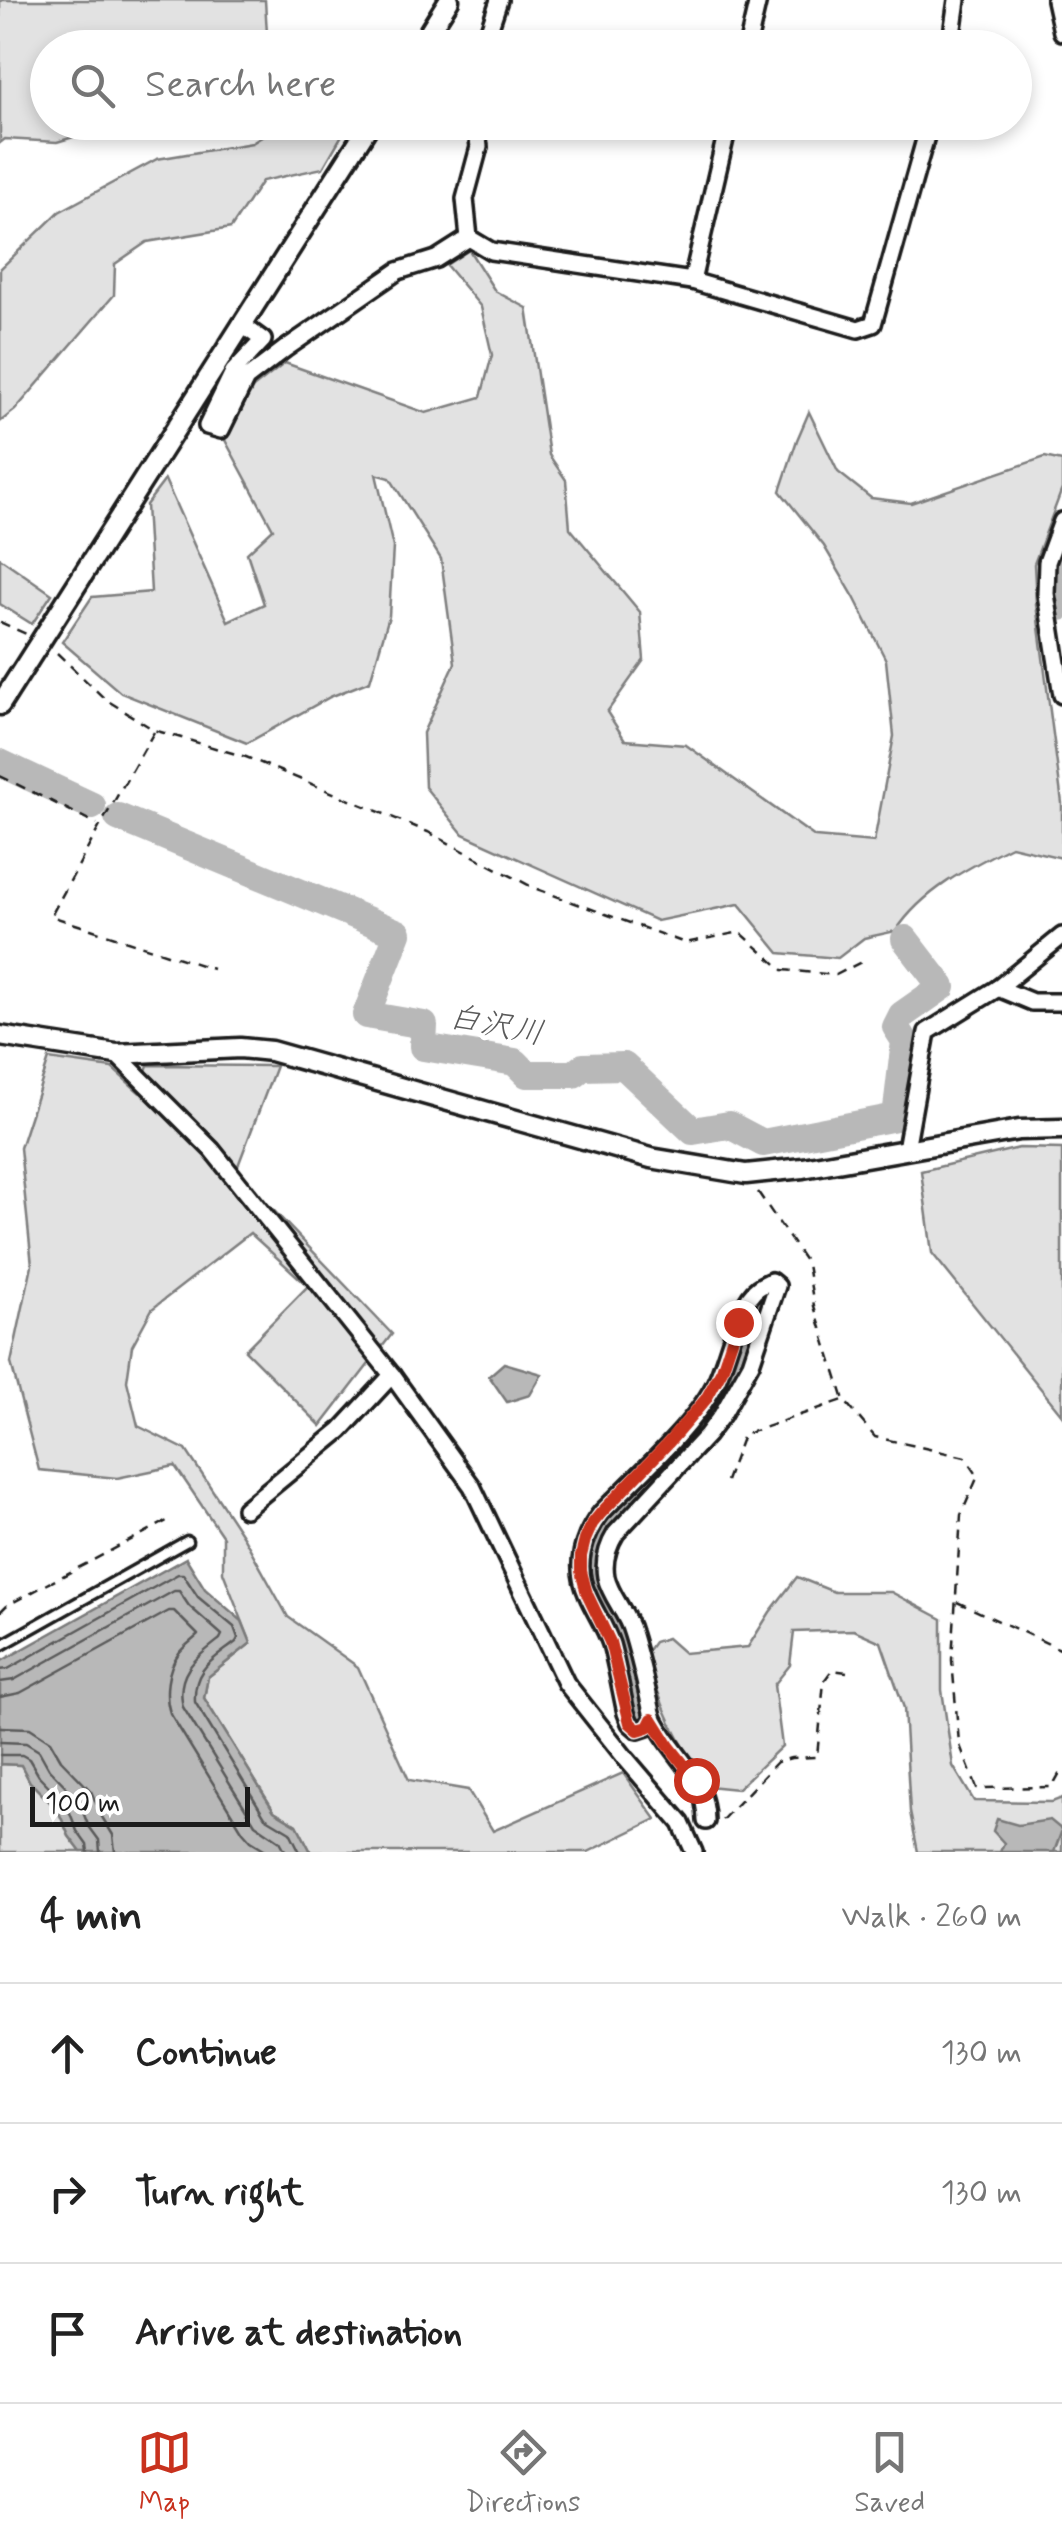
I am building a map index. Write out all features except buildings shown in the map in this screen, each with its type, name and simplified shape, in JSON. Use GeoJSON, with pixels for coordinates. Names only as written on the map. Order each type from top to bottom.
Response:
{"type":"FeatureCollection","features":[{"type":"Feature","properties":{"kind":"street"},"geometry":{"type":"LineString","coordinates":[[429,30],[448,0]]}},
{"type":"Feature","properties":{"kind":"street"},"geometry":{"type":"LineString","coordinates":[[489,30],[499,0]]}},
{"type":"Feature","properties":{"kind":"street"},"geometry":{"type":"LineString","coordinates":[[751,30],[758,0]]}},
{"type":"Feature","properties":{"kind":"street"},"geometry":{"type":"LineString","coordinates":[[953,30],[957,0]]}},
{"type":"Feature","properties":{"kind":"street"},"geometry":{"type":"LineString","coordinates":[[1055,0],[1062,32]]}},
{"type":"Feature","properties":{"kind":"street"},"geometry":{"type":"LineString","coordinates":[[0,705],[360,140]]}},
{"type":"Feature","properties":{"kind":"street"},"geometry":{"type":"LineString","coordinates":[[469,238],[465,198],[478,140]]}},
{"type":"Feature","properties":{"kind":"street"},"geometry":{"type":"LineString","coordinates":[[692,281],[726,140]]}},
{"type":"Feature","properties":{"kind":"street"},"geometry":{"type":"LineString","coordinates":[[469,238],[491,250],[692,281],[858,329],[874,324],[925,140]]}},
{"type":"Feature","properties":{"kind":"street"},"geometry":{"type":"LineString","coordinates":[[242,324],[263,340],[233,372],[207,426],[221,430],[246,380],[272,359],[398,270],[436,259],[469,238]]}},
{"type":"Feature","properties":{"kind":"street"},"geometry":{"type":"LineString","coordinates":[[1062,521],[1047,562],[1046,578],[1062,695]]}},
{"type":"Feature","properties":{"kind":"street"},"geometry":{"type":"LineString","coordinates":[[906,1149],[927,1032],[998,988],[1062,936]]}},
{"type":"Feature","properties":{"kind":"street"},"geometry":{"type":"LineString","coordinates":[[998,988],[1032,1002],[1062,1002]]}},
{"type":"Feature","properties":{"kind":"street"},"geometry":{"type":"LineString","coordinates":[[0,1036],[116,1054],[240,1048],[271,1051],[651,1158],[746,1174],[803,1168],[1019,1130],[1062,1130]]}},
{"type":"Feature","properties":{"kind":"street"},"geometry":{"type":"LineString","coordinates":[[116,1054],[212,1150],[392,1375],[472,1486],[566,1684],[681,1823],[694,1852]]}},
{"type":"Feature","properties":{"kind":"street"},"geometry":{"type":"LineString","coordinates":[[652,1719],[648,1727],[638,1730],[626,1713],[610,1642],[583,1583],[581,1556],[585,1540],[601,1513],[706,1399],[722,1370],[748,1299],[756,1289],[772,1281],[777,1286],[772,1304],[751,1363],[728,1406],[708,1434],[616,1532],[606,1560],[606,1576],[632,1632],[652,1719],[696,1780],[706,1804],[706,1822]]}},
{"type":"Feature","properties":{"kind":"street"},"geometry":{"type":"LineString","coordinates":[[245,1509],[340,1430],[392,1375]]}},
{"type":"Feature","properties":{"kind":"lane"},"geometry":{"type":"LineString","coordinates":[[0,1646],[186,1541]]}},
{"type":"Feature","properties":{"kind":"path"},"geometry":{"type":"LineString","coordinates":[[0,622],[27,634]]}},
{"type":"Feature","properties":{"kind":"path"},"geometry":{"type":"LineString","coordinates":[[57,653],[105,699],[154,730],[246,757],[428,832],[534,888],[686,943],[740,932],[783,970],[836,975],[863,961]]}},
{"type":"Feature","properties":{"kind":"path"},"geometry":{"type":"LineString","coordinates":[[154,730],[52,916],[213,969]]}},
{"type":"Feature","properties":{"kind":"path"},"geometry":{"type":"LineString","coordinates":[[0,776],[100,826]]}},
{"type":"Feature","properties":{"kind":"path"},"geometry":{"type":"LineString","coordinates":[[746,1174],[808,1264],[814,1306],[844,1400],[875,1437],[965,1457],[978,1476],[961,1515],[952,1660],[959,1743],[977,1788],[1052,1787],[1062,1769]]}},
{"type":"Feature","properties":{"kind":"path"},"geometry":{"type":"LineString","coordinates":[[726,1481],[743,1435],[844,1400]]}},
{"type":"Feature","properties":{"kind":"path"},"geometry":{"type":"LineString","coordinates":[[0,1612],[167,1521]]}},
{"type":"Feature","properties":{"kind":"path"},"geometry":{"type":"LineString","coordinates":[[0,1596],[6,1606]]}},
{"type":"Feature","properties":{"kind":"path"},"geometry":{"type":"LineString","coordinates":[[956,1602],[1062,1650]]}},
{"type":"Feature","properties":{"kind":"path"},"geometry":{"type":"LineString","coordinates":[[706,1822],[724,1819],[783,1759],[816,1757],[824,1681],[832,1670],[848,1672]]}},
{"type":"Feature","properties":{"kind":"shaded area"},"geometry":{"type":"Polygon","coordinates":[[[265,0],[267,30],[30,30],[30,140],[64,140],[57,142],[5,139],[0,143],[0,1],[265,0]]]}},
{"type":"Feature","properties":{"kind":"shaded area"},"geometry":{"type":"Polygon","coordinates":[[[339,140],[323,168],[262,181],[231,228],[147,242],[115,264],[114,295],[15,410],[0,422],[0,269],[59,212],[157,159],[252,143],[339,140]]]}},
{"type":"Feature","properties":{"kind":"shaded area"},"geometry":{"type":"Polygon","coordinates":[[[469,250],[495,291],[527,308],[549,455],[566,480],[570,528],[640,612],[644,660],[607,712],[625,740],[686,745],[815,837],[874,842],[894,736],[886,660],[824,546],[780,491],[809,412],[838,472],[871,498],[911,503],[1045,457],[1062,461],[1062,489],[1034,564],[1062,803],[1062,858],[1011,846],[933,892],[896,931],[864,938],[838,958],[779,953],[739,904],[657,921],[463,834],[425,787],[423,733],[455,663],[441,559],[390,478],[376,474],[393,547],[389,616],[370,681],[330,697],[247,743],[121,693],[62,642],[92,597],[151,592],[146,505],[165,480],[228,621],[264,604],[247,553],[273,529],[225,440],[253,388],[285,363],[426,413],[481,397],[492,355],[481,307],[446,265],[469,250]]]}},
{"type":"Feature","properties":{"kind":"shaded area"},"geometry":{"type":"Polygon","coordinates":[[[0,558],[52,594],[32,624],[0,604],[0,558]]]}},
{"type":"Feature","properties":{"kind":"shaded area"},"geometry":{"type":"Polygon","coordinates":[[[49,1059],[112,1068],[139,1092],[148,1065],[276,1066],[236,1171],[392,1334],[321,1426],[245,1350],[308,1286],[250,1233],[152,1309],[132,1346],[127,1381],[138,1426],[186,1450],[244,1538],[288,1617],[358,1667],[409,1780],[468,1790],[493,1831],[623,1773],[656,1819],[588,1852],[311,1852],[297,1825],[274,1811],[204,1698],[208,1677],[251,1643],[223,1572],[223,1537],[175,1466],[117,1478],[39,1470],[11,1363],[32,1265],[20,1148],[49,1059]]]}},
{"type":"Feature","properties":{"kind":"shaded area"},"geometry":{"type":"Polygon","coordinates":[[[1019,1148],[1062,1149],[1062,1415],[932,1253],[921,1171],[1019,1148]]]}},
{"type":"Feature","properties":{"kind":"shaded area"},"geometry":{"type":"Polygon","coordinates":[[[797,1577],[834,1592],[891,1592],[942,1619],[942,1690],[953,1766],[974,1801],[1052,1802],[1062,1798],[1062,1852],[918,1852],[910,1812],[904,1708],[881,1642],[854,1630],[794,1632],[790,1665],[774,1685],[782,1746],[737,1789],[708,1786],[671,1722],[646,1653],[654,1642],[667,1638],[684,1653],[748,1647],[797,1577]]]}},
{"type":"Feature","properties":{"kind":"shaded area"},"geometry":{"type":"Polygon","coordinates":[[[0,1764],[21,1765],[30,1782],[58,1810],[81,1852],[0,1852],[0,1764]]]}},
{"type":"Feature","properties":{"kind":"water"},"geometry":{"type":"Polygon","coordinates":[[[504,1363],[542,1374],[530,1395],[507,1402],[489,1376],[504,1363]]]}},
{"type":"Feature","properties":{"kind":"water"},"geometry":{"type":"Polygon","coordinates":[[[186,1558],[205,1589],[242,1621],[251,1643],[208,1677],[204,1698],[274,1811],[297,1825],[311,1852],[81,1852],[58,1810],[30,1782],[21,1765],[0,1764],[0,1662],[186,1558]]]}},
{"type":"Feature","properties":{"kind":"water"},"geometry":{"type":"Polygon","coordinates":[[[997,1819],[1018,1825],[1050,1820],[1062,1830],[1054,1852],[1000,1852],[1004,1843],[993,1831],[997,1819]]]}},
{"type":"Feature","properties":{"kind":"waterway"},"geometry":{"type":"LineString","coordinates":[[1062,559],[1056,575],[1062,613]]}},
{"type":"Feature","properties":{"kind":"waterway","name":"白沢川"},"geometry":{"type":"LineString","coordinates":[[0,763],[92,806]]}},
{"type":"Feature","properties":{"kind":"waterway","name":"白沢川"},"geometry":{"type":"LineString","coordinates":[[118,817],[398,933],[366,1015],[424,1025],[423,1047],[515,1062],[527,1074],[574,1074],[583,1067],[624,1066],[693,1131],[729,1125],[763,1143],[896,1117],[905,1041],[896,1027],[902,1015],[942,987],[905,939]]}},
{"type":"Feature","properties":{"kind":"waterway"},"geometry":{"type":"LineString","coordinates":[[639,1718],[622,1643],[595,1583],[591,1558],[594,1545],[602,1530],[692,1434],[719,1399],[755,1308],[772,1286]]}},
{"type":"Feature","properties":{"kind":"route"},"geometry":{"type":"LineString","coordinates":[[696,1780],[656,1722],[652,1719],[648,1727],[638,1730],[630,1723],[610,1642],[583,1583],[581,1556],[592,1524],[692,1418],[714,1388],[738,1322]]}}]}
